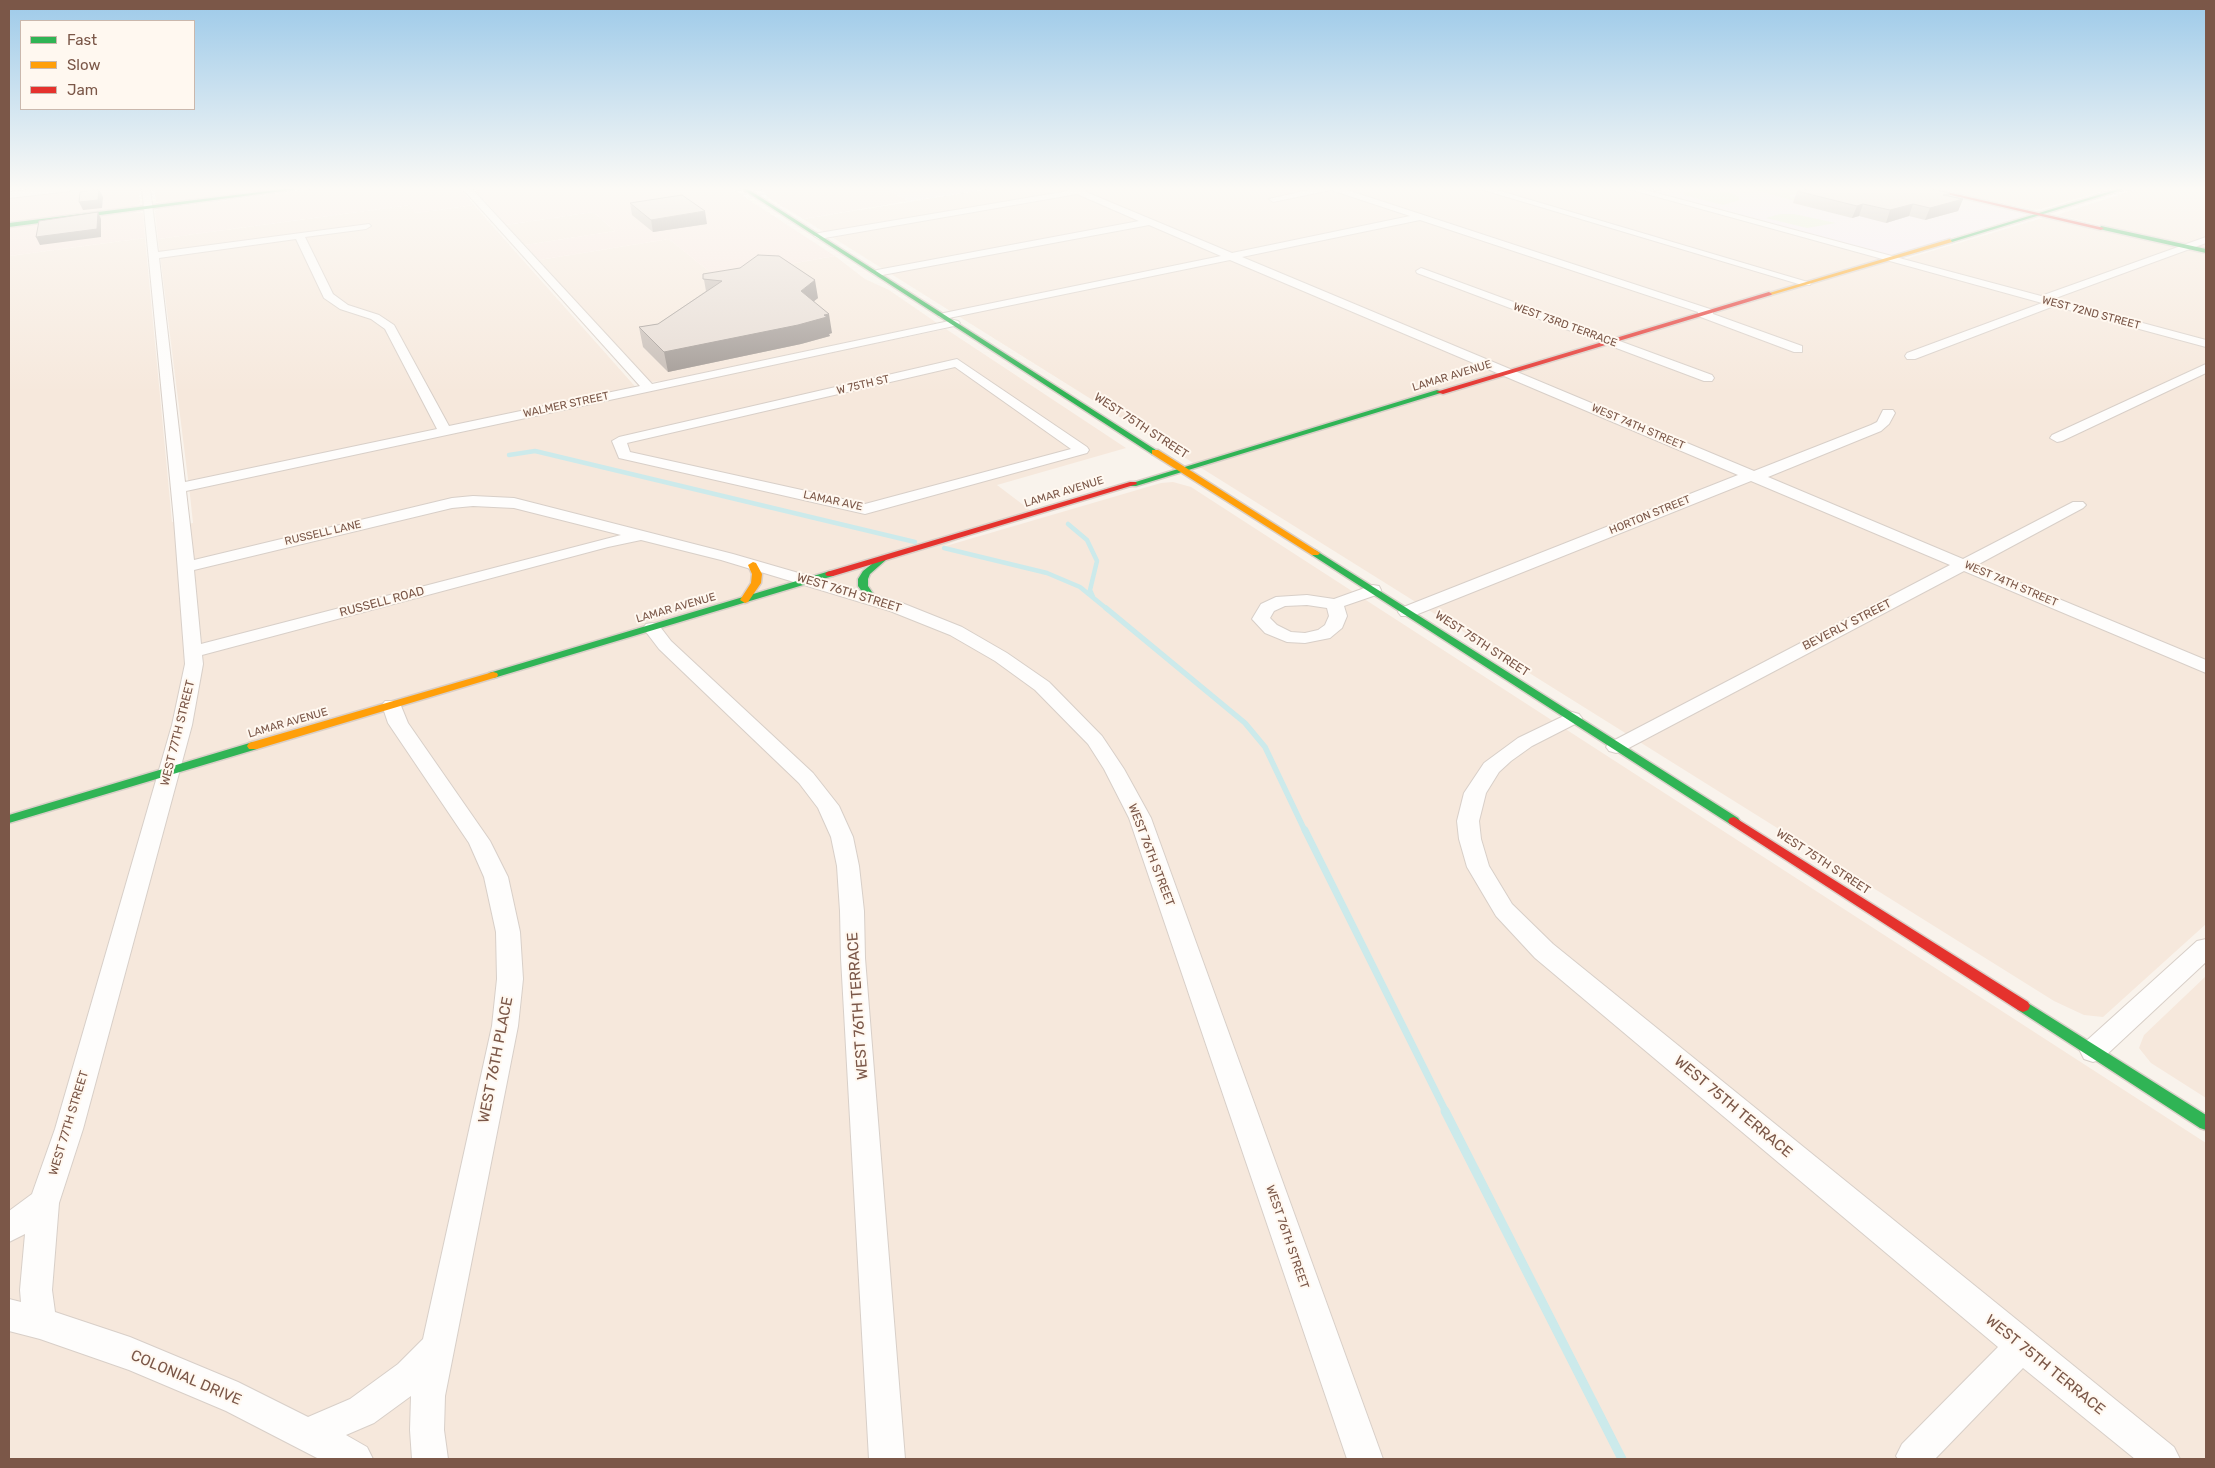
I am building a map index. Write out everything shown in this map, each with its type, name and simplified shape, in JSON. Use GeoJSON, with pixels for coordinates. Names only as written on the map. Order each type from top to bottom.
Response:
{"type":"FeatureCollection","features":[{"type":"Feature","properties":{"kind":"street","name":"WEST 77TH STREET"},"geometry":{"type":"LineString","coordinates":[[40,1324],[36,1290],[44,1203],[69,1129],[169,771],[190,688],[194,664],[187,567],[153,257]]}},
{"type":"Feature","properties":{"kind":"street"},"geometry":{"type":"LineString","coordinates":[[309,257],[328,296],[344,307],[375,317],[390,327],[445,431]]}},
{"type":"Feature","properties":{"kind":"street"},"geometry":{"type":"LineString","coordinates":[[529,257],[649,388]]}},
{"type":"Feature","properties":{"kind":"street","name":"WEST 75TH STREET"},"geometry":{"type":"LineString","coordinates":[[851,257],[2206,1123]]}},
{"type":"Feature","properties":{"kind":"street"},"geometry":{"type":"LineString","coordinates":[[877,273],[965,257]]}},
{"type":"Feature","properties":{"kind":"street","name":"WALMER STREET"},"geometry":{"type":"LineString","coordinates":[[179,488],[649,388],[1227,257]]}},
{"type":"Feature","properties":{"kind":"street","name":"WEST 74TH STREET"},"geometry":{"type":"LineString","coordinates":[[1230,257],[2206,667]]}},
{"type":"Feature","properties":{"kind":"street"},"geometry":{"type":"LineString","coordinates":[[1538,257],[1705,313],[1798,348]]}},
{"type":"Feature","properties":{"kind":"street"},"geometry":{"type":"LineString","coordinates":[[1715,257],[1806,283]]}},
{"type":"Feature","properties":{"kind":"street","name":"WEST 72ND STREET"},"geometry":{"type":"LineString","coordinates":[[1880,257],[2206,344]]}},
{"type":"Feature","properties":{"kind":"street","name":"LAMAR AVENUE"},"geometry":{"type":"LineString","coordinates":[[9,819],[1897,257]]}},
{"type":"Feature","properties":{"kind":"street"},"geometry":{"type":"LineString","coordinates":[[2041,300],[2162,257]]}},
{"type":"Feature","properties":{"kind":"street","name":"WEST 73RD TERRACE"},"geometry":{"type":"LineString","coordinates":[[1421,272],[1708,378]]}},
{"type":"Feature","properties":{"kind":"street"},"geometry":{"type":"LineString","coordinates":[[1911,356],[2053,304]]}},
{"type":"Feature","properties":{"kind":"street","name":"W 75TH ST"},"geometry":{"type":"LineString","coordinates":[[619,441],[957,362],[1082,450]]}},
{"type":"Feature","properties":{"kind":"street"},"geometry":{"type":"LineString","coordinates":[[2057,438],[2206,368]]}},
{"type":"Feature","properties":{"kind":"street","name":"HORTON STREET"},"geometry":{"type":"LineString","coordinates":[[1407,612],[1753,476],[1766,473],[1876,428],[1882,424],[1888,413]]}},
{"type":"Feature","properties":{"kind":"street","name":"LAMAR AVE"},"geometry":{"type":"LineString","coordinates":[[619,441],[624,454],[865,509],[1082,450]]}},
{"type":"Feature","properties":{"kind":"street","name":"WEST 76TH STREET"},"geometry":{"type":"LineString","coordinates":[[460,502],[497,501],[514,503],[753,565],[871,598],[956,631],[1001,657],[1042,686],[1063,706],[1094,740],[1114,769],[1140,818],[1365,1459]]}},
{"type":"Feature","properties":{"kind":"street","name":"RUSSELL LANE"},"geometry":{"type":"LineString","coordinates":[[187,567],[460,502]]}},
{"type":"Feature","properties":{"kind":"street","name":"BEVERLY STREET"},"geometry":{"type":"LineString","coordinates":[[1616,746],[2078,505]]}},
{"type":"Feature","properties":{"kind":"street","name":"RUSSELL ROAD"},"geometry":{"type":"LineString","coordinates":[[571,552],[590,538],[594,532],[593,524]]}},
{"type":"Feature","properties":{"kind":"street","name":"RUSSELL ROAD"},"geometry":{"type":"LineString","coordinates":[[193,652],[571,552],[642,537]]}},
{"type":"Feature","properties":{"kind":"street"},"geometry":{"type":"LineString","coordinates":[[871,598],[863,586],[863,579],[866,573],[882,559]]}},
{"type":"Feature","properties":{"kind":"street"},"geometry":{"type":"LineString","coordinates":[[745,600],[756,583],[757,574],[753,565]]}},
{"type":"Feature","properties":{"kind":"street"},"geometry":{"type":"LineString","coordinates":[[1335,604],[1373,590]]}},
{"type":"Feature","properties":{"kind":"street","name":"WEST 76TH TERRACE"},"geometry":{"type":"LineString","coordinates":[[652,628],[665,645],[806,778],[828,806],[842,837],[848,866],[852,911],[853,958],[887,1459]]}},
{"type":"Feature","properties":{"kind":"street","name":"WEST 76TH PLACE"},"geometry":{"type":"LineString","coordinates":[[392,705],[398,723],[479,841],[496,877],[508,932],[510,979],[505,1026],[436,1350],[428,1396],[427,1430],[430,1459]]}},
{"type":"Feature","properties":{"kind":"street","name":"WEST 75TH TERRACE"},"geometry":{"type":"LineString","coordinates":[[1572,718],[1525,742],[1504,756],[1491,768],[1475,793],[1468,821],[1470,839],[1478,867],[1504,910],[1544,951],[2022,1346],[2162,1459]]}},
{"type":"Feature","properties":{"kind":"street"},"geometry":{"type":"LineString","coordinates":[[2094,1051],[2206,948]]}},
{"type":"Feature","properties":{"kind":"street"},"geometry":{"type":"LineString","coordinates":[[9,1228],[44,1203]]}},
{"type":"Feature","properties":{"kind":"street","name":"COLONIAL DRIVE"},"geometry":{"type":"LineString","coordinates":[[9,1316],[40,1324],[130,1354],[238,1399],[356,1459]]}},
{"type":"Feature","properties":{"kind":"street"},"geometry":{"type":"LineString","coordinates":[[1914,1456],[2022,1346]]}},
{"type":"Feature","properties":{"kind":"street"},"geometry":{"type":"LineString","coordinates":[[306,1434],[362,1411],[410,1376],[436,1350]]}},
{"type":"Feature","properties":{"kind":"shaded area"},"geometry":{"type":"Polygon","coordinates":[[[9,257],[147,257],[172,522],[182,520],[183,525],[193,523],[160,257],[520,257],[640,392],[946,329],[1126,448],[997,485],[1030,510],[939,548],[1161,483],[1173,482],[1191,487],[2206,1143],[2206,1459],[9,1459],[9,257]]]}},
{"type":"Feature","properties":{"kind":"shaded area"},"geometry":{"type":"Polygon","coordinates":[[[536,257],[561,257],[539,260],[536,257]]]}},
{"type":"Feature","properties":{"kind":"shaded area"},"geometry":{"type":"Polygon","coordinates":[[[561,257],[691,257],[716,277],[836,257],[865,279],[889,290],[937,323],[665,381],[650,382],[646,380],[539,260],[561,257]]]}},
{"type":"Feature","properties":{"kind":"shaded area"},"geometry":{"type":"Polygon","coordinates":[[[691,257],[832,257],[716,277],[691,257]]]}},
{"type":"Feature","properties":{"kind":"shaded area"},"geometry":{"type":"Polygon","coordinates":[[[863,257],[1875,257],[1895,262],[1913,257],[2206,257],[2206,924],[2103,1017],[2084,1015],[2054,1001],[863,257]]]}},
{"type":"Feature","properties":{"kind":"shaded area"},"geometry":{"type":"Polygon","coordinates":[[[2206,976],[2206,1098],[2151,1063],[2139,1048],[2144,1035],[2206,976]]]}},
{"type":"Feature","properties":{"kind":"building"},"geometry":{"type":"Polygon","coordinates":[[[756,257],[780,257],[815,280],[801,291],[829,314],[824,315],[827,317],[798,325],[664,352],[639,327],[658,324],[722,281],[703,279],[703,274],[740,268],[756,257]]]}},
{"type":"Feature","properties":{"kind":"waterway"},"geometry":{"type":"LineString","coordinates":[[509,455],[535,451],[915,542]]}},
{"type":"Feature","properties":{"kind":"waterway"},"geometry":{"type":"LineString","coordinates":[[1068,524],[1087,540],[1097,561],[1090,590],[1093,597]]}},
{"type":"Feature","properties":{"kind":"waterway"},"geometry":{"type":"LineString","coordinates":[[944,548],[1047,573],[1080,587],[1107,609]]}},
{"type":"Feature","properties":{"kind":"waterway"},"geometry":{"type":"LineString","coordinates":[[1106,608],[1245,723],[1265,747],[1305,831]]}},
{"type":"Feature","properties":{"kind":"waterway"},"geometry":{"type":"LineString","coordinates":[[1305,830],[1446,1112]]}},
{"type":"Feature","properties":{"kind":"waterway"},"geometry":{"type":"LineString","coordinates":[[1445,1111],[1622,1459]]}},
{"type":"Feature","properties":{"kind":"traffic: fast"},"geometry":{"type":"LineString","coordinates":[[850,257],[1155,452]]}},
{"type":"Feature","properties":{"kind":"traffic: fast"},"geometry":{"type":"LineString","coordinates":[[1133,484],[1440,392]]}},
{"type":"Feature","properties":{"kind":"traffic: fast"},"geometry":{"type":"LineString","coordinates":[[1315,553],[1734,821]]}},
{"type":"Feature","properties":{"kind":"traffic: fast"},"geometry":{"type":"LineString","coordinates":[[871,598],[863,586],[863,579],[866,573],[882,559]]}},
{"type":"Feature","properties":{"kind":"traffic: fast"},"geometry":{"type":"LineString","coordinates":[[493,675],[830,574]]}},
{"type":"Feature","properties":{"kind":"traffic: fast"},"geometry":{"type":"LineString","coordinates":[[9,819],[253,746]]}},
{"type":"Feature","properties":{"kind":"traffic: fast"},"geometry":{"type":"LineString","coordinates":[[2023,1006],[2206,1123]]}},
{"type":"Feature","properties":{"kind":"traffic: slow"},"geometry":{"type":"LineString","coordinates":[[1769,294],[1897,257]]}},
{"type":"Feature","properties":{"kind":"traffic: slow"},"geometry":{"type":"LineString","coordinates":[[1155,452],[1315,553]]}},
{"type":"Feature","properties":{"kind":"traffic: slow"},"geometry":{"type":"LineString","coordinates":[[745,600],[756,583],[757,574],[753,565]]}},
{"type":"Feature","properties":{"kind":"traffic: slow"},"geometry":{"type":"LineString","coordinates":[[253,746],[493,675]]}},
{"type":"Feature","properties":{"kind":"traffic: jam"},"geometry":{"type":"LineString","coordinates":[[1440,392],[1769,294]]}},
{"type":"Feature","properties":{"kind":"traffic: jam"},"geometry":{"type":"LineString","coordinates":[[830,574],[1133,484]]}},
{"type":"Feature","properties":{"kind":"traffic: jam"},"geometry":{"type":"LineString","coordinates":[[1734,821],[2023,1006]]}}]}
